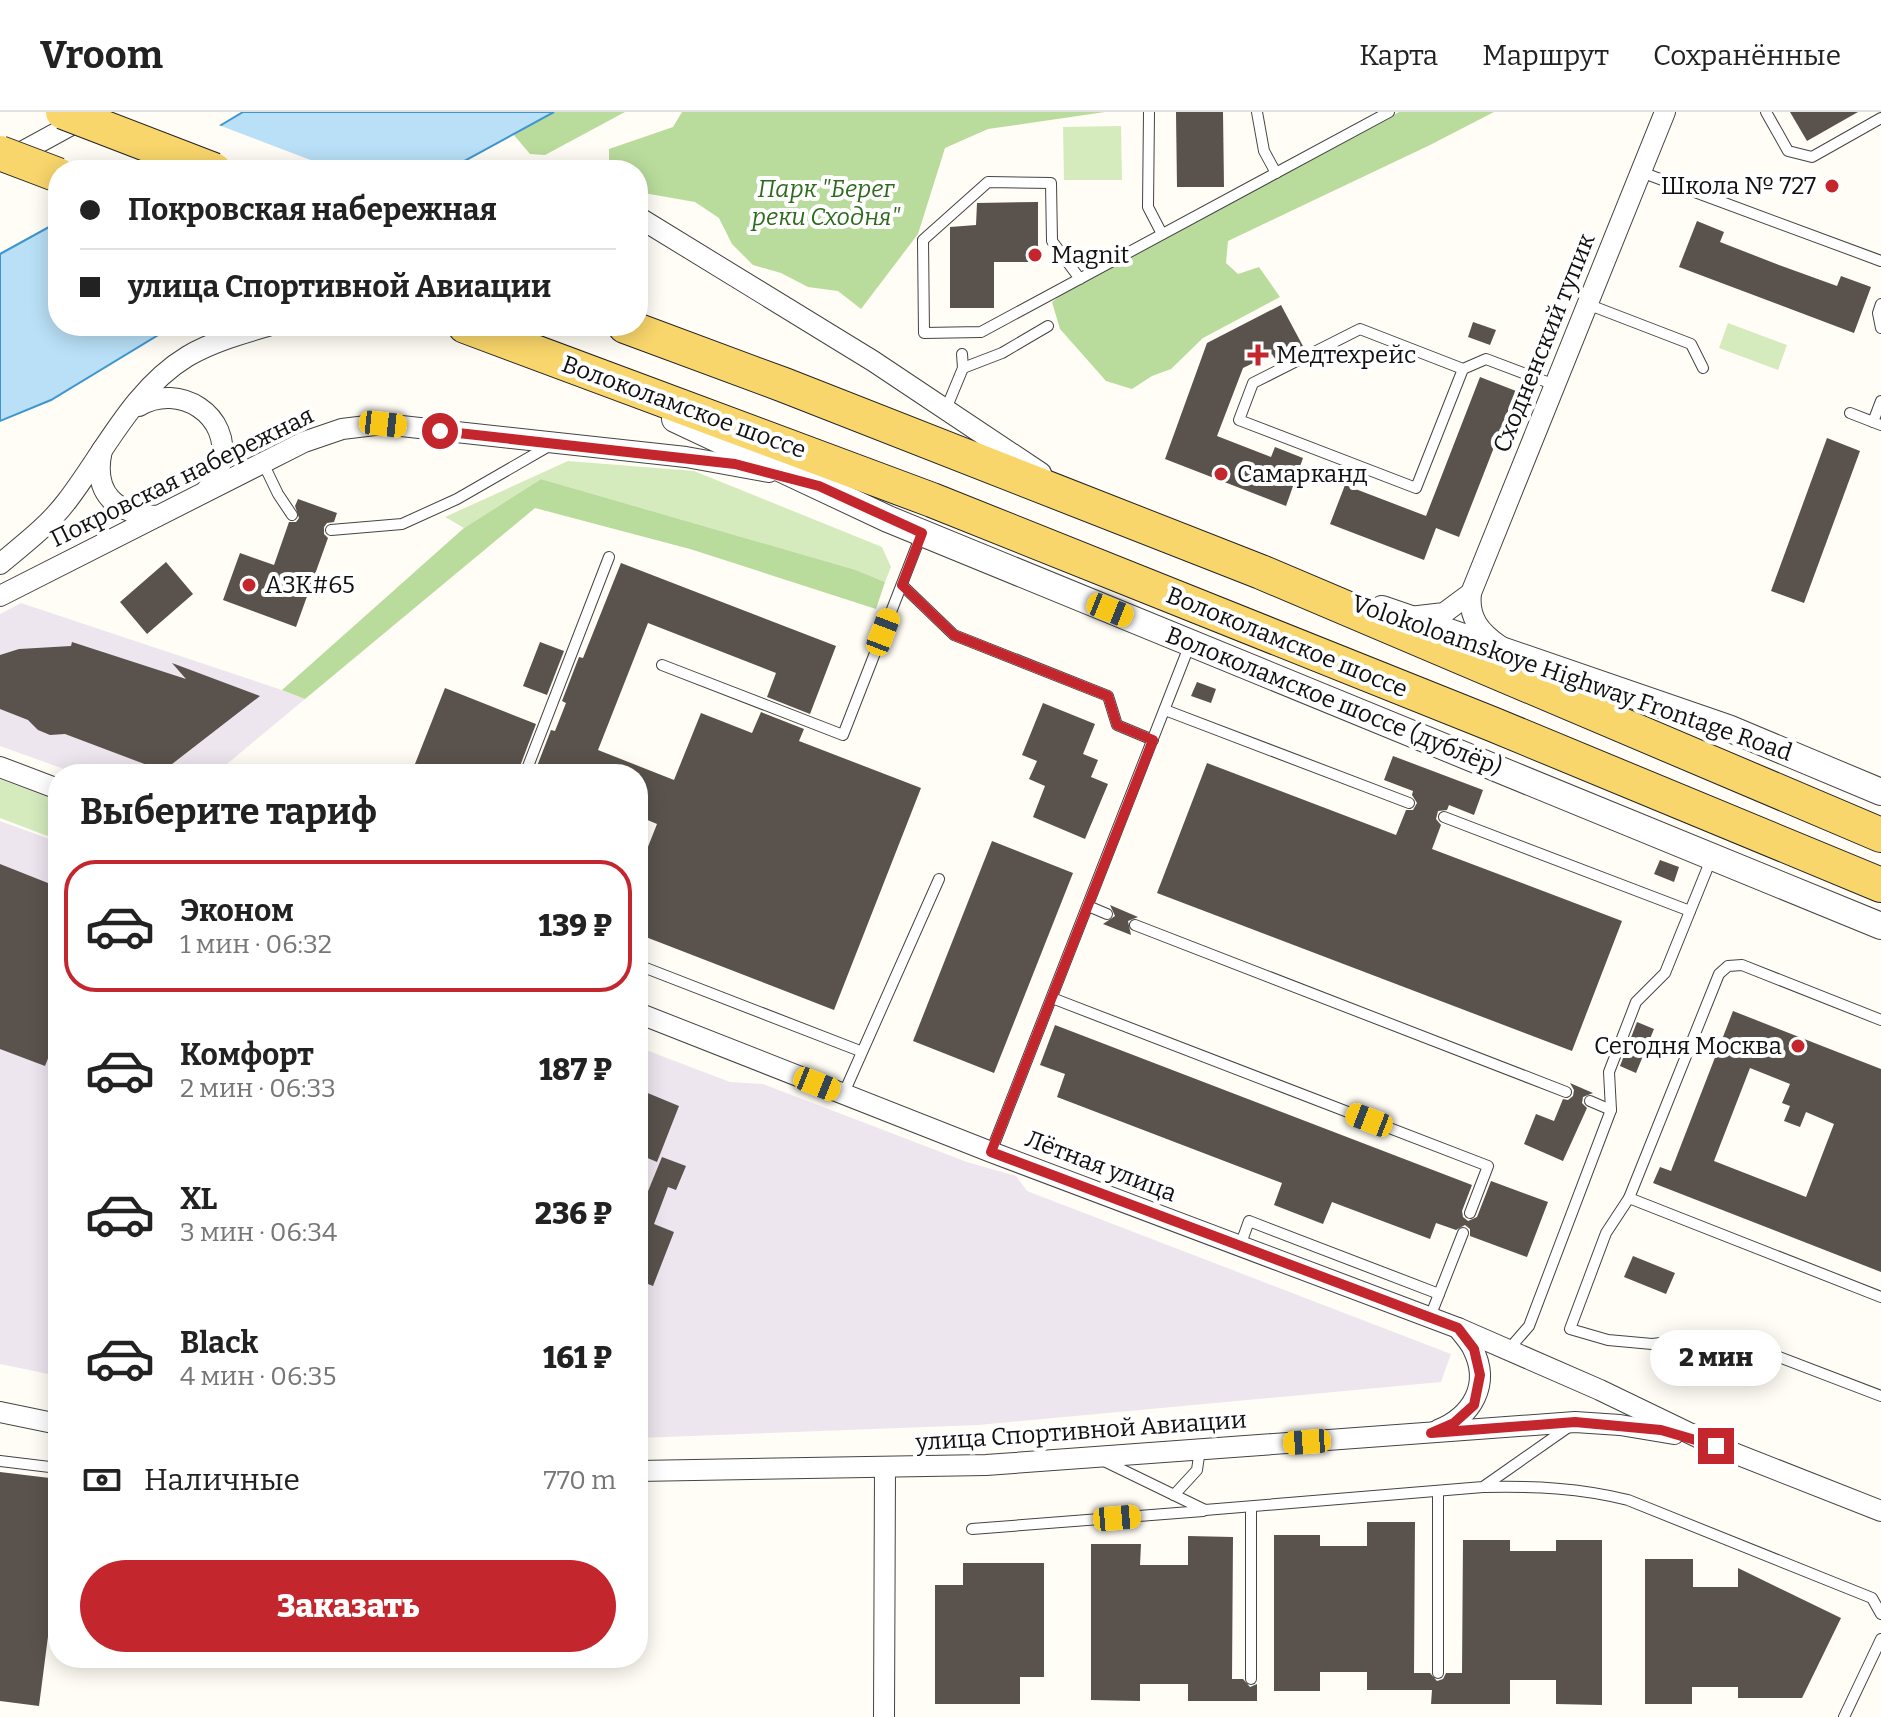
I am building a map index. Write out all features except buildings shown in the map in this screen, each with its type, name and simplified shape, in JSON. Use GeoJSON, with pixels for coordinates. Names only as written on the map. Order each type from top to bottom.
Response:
{"type":"FeatureCollection","features":[{"type":"Feature","properties":{"kind":"main road"},"geometry":{"type":"LineString","coordinates":[[63,112],[188,160]]}},
{"type":"Feature","properties":{"kind":"main road"},"geometry":{"type":"LineString","coordinates":[[0,153],[48,171]]}},
{"type":"Feature","properties":{"kind":"main road"},"geometry":{"type":"LineString","coordinates":[[648,335],[1261,572],[1881,835]]}},
{"type":"Feature","properties":{"kind":"main road","name":"Волоколамское шоссе"},"geometry":{"type":"LineString","coordinates":[[492,336],[932,500],[1462,712],[1881,885]]}},
{"type":"Feature","properties":{"kind":"street"},"geometry":{"type":"LineString","coordinates":[[0,164],[95,112]]}},
{"type":"Feature","properties":{"kind":"street","name":"Сходненский тупик"},"geometry":{"type":"LineString","coordinates":[[1471,593],[1665,112]]}},
{"type":"Feature","properties":{"kind":"street"},"geometry":{"type":"LineString","coordinates":[[648,223],[946,409],[1087,504]]}},
{"type":"Feature","properties":{"kind":"street","name":"Покровская набережная"},"geometry":{"type":"LineString","coordinates":[[0,564],[45,527],[67,502],[132,410],[162,376],[187,357],[233,336]]}},
{"type":"Feature","properties":{"kind":"street","name":"Волоколамское шоссе (дублёр)"},"geometry":{"type":"LineString","coordinates":[[572,366],[744,453],[922,533],[1881,926]]}},
{"type":"Feature","properties":{"kind":"street"},"geometry":{"type":"LineString","coordinates":[[132,410],[146,401],[162,397],[178,398],[191,402],[212,419],[221,440],[222,452],[215,478],[206,491]]}},
{"type":"Feature","properties":{"kind":"street","name":"Покровская набережная"},"geometry":{"type":"LineString","coordinates":[[0,596],[304,442],[342,429],[383,424],[735,464],[819,486]]}},
{"type":"Feature","properties":{"kind":"street"},"geometry":{"type":"LineString","coordinates":[[102,450],[100,475],[111,500],[122,510],[157,516]]}},
{"type":"Feature","properties":{"kind":"street","name":"Volokoloamskoye Highway Frontage Road"},"geometry":{"type":"LineString","coordinates":[[1261,572],[1409,617],[1728,728],[1881,792]]}},
{"type":"Feature","properties":{"kind":"street"},"geometry":{"type":"LineString","coordinates":[[1409,617],[1444,613],[1471,593]]}},
{"type":"Feature","properties":{"kind":"street"},"geometry":{"type":"LineString","coordinates":[[1471,593],[1475,624],[1483,634],[1507,650]]}},
{"type":"Feature","properties":{"kind":"street"},"geometry":{"type":"LineString","coordinates":[[0,767],[48,785]]}},
{"type":"Feature","properties":{"kind":"street","name":"Лётная улица"},"geometry":{"type":"LineString","coordinates":[[648,1017],[991,1152],[1458,1328],[1716,1446],[1881,1511]]}},
{"type":"Feature","properties":{"kind":"street"},"geometry":{"type":"LineString","coordinates":[[1431,1433],[1454,1423],[1474,1405],[1480,1375],[1474,1349],[1458,1328]]}},
{"type":"Feature","properties":{"kind":"street"},"geometry":{"type":"LineString","coordinates":[[0,1412],[48,1421]]}},
{"type":"Feature","properties":{"kind":"street","name":"улица Спортивной Авиации"},"geometry":{"type":"LineString","coordinates":[[648,1471],[986,1465],[1575,1422],[1661,1430],[1716,1446]]}},
{"type":"Feature","properties":{"kind":"street"},"geometry":{"type":"LineString","coordinates":[[884,1717],[885,1469]]}},
{"type":"Feature","properties":{"kind":"lane"},"geometry":{"type":"LineString","coordinates":[[1149,112],[1148,207],[1162,234]]}},
{"type":"Feature","properties":{"kind":"lane"},"geometry":{"type":"LineString","coordinates":[[1257,112],[1264,151],[1276,173]]}},
{"type":"Feature","properties":{"kind":"lane"},"geometry":{"type":"LineString","coordinates":[[1766,112],[1788,151],[1812,157],[1881,118]]}},
{"type":"Feature","properties":{"kind":"lane"},"geometry":{"type":"LineString","coordinates":[[1080,279],[1052,241],[1051,183],[988,182],[923,240],[924,333],[981,332],[1080,279],[1162,234],[1276,173],[1383,113]]}},
{"type":"Feature","properties":{"kind":"lane"},"geometry":{"type":"LineString","coordinates":[[1641,172],[1881,261]]}},
{"type":"Feature","properties":{"kind":"lane"},"geometry":{"type":"LineString","coordinates":[[1587,304],[1691,344],[1703,368]]}},
{"type":"Feature","properties":{"kind":"lane"},"geometry":{"type":"LineString","coordinates":[[1881,304],[1878,313],[1881,328]]}},
{"type":"Feature","properties":{"kind":"lane"},"geometry":{"type":"LineString","coordinates":[[963,368],[1002,353],[1048,326]]}},
{"type":"Feature","properties":{"kind":"lane"},"geometry":{"type":"LineString","coordinates":[[1463,369],[1416,488],[1239,420],[1253,383],[1360,329],[1463,369],[1486,359],[1555,385]]}},
{"type":"Feature","properties":{"kind":"lane"},"geometry":{"type":"LineString","coordinates":[[946,409],[963,368],[962,354]]}},
{"type":"Feature","properties":{"kind":"lane"},"geometry":{"type":"LineString","coordinates":[[1850,413],[1877,423],[1881,401]]}},
{"type":"Feature","properties":{"kind":"lane"},"geometry":{"type":"LineString","coordinates":[[331,530],[402,524],[457,499],[555,443]]}},
{"type":"Feature","properties":{"kind":"lane"},"geometry":{"type":"LineString","coordinates":[[263,463],[292,515]]}},
{"type":"Feature","properties":{"kind":"lane"},"geometry":{"type":"LineString","coordinates":[[662,665],[843,735],[922,533]]}},
{"type":"Feature","properties":{"kind":"lane"},"geometry":{"type":"LineString","coordinates":[[529,764],[609,557]]}},
{"type":"Feature","properties":{"kind":"lane"},"geometry":{"type":"LineString","coordinates":[[902,585],[954,635],[1108,696],[1117,725],[1153,740]]}},
{"type":"Feature","properties":{"kind":"lane"},"geometry":{"type":"LineString","coordinates":[[991,1152],[1191,642]]}},
{"type":"Feature","properties":{"kind":"lane"},"geometry":{"type":"LineString","coordinates":[[1165,710],[1409,803]]}},
{"type":"Feature","properties":{"kind":"lane"},"geometry":{"type":"LineString","coordinates":[[1444,817],[1690,911]]}},
{"type":"Feature","properties":{"kind":"lane"},"geometry":{"type":"LineString","coordinates":[[1509,1349],[1529,1326],[1611,1110],[1609,1072],[1636,1002],[1665,973],[1713,855]]}},
{"type":"Feature","properties":{"kind":"lane"},"geometry":{"type":"LineString","coordinates":[[843,1095],[939,879]]}},
{"type":"Feature","properties":{"kind":"lane"},"geometry":{"type":"LineString","coordinates":[[1088,906],[1107,914]]}},
{"type":"Feature","properties":{"kind":"lane"},"geometry":{"type":"LineString","coordinates":[[1135,925],[1566,1092]]}},
{"type":"Feature","properties":{"kind":"lane"},"geometry":{"type":"LineString","coordinates":[[1881,1020],[1742,965],[1728,966],[1719,974],[1629,1198],[1606,1233],[1570,1329],[1608,1340],[1652,1344],[1724,1336],[1881,1396]]}},
{"type":"Feature","properties":{"kind":"lane"},"geometry":{"type":"LineString","coordinates":[[648,969],[860,1051]]}},
{"type":"Feature","properties":{"kind":"lane"},"geometry":{"type":"LineString","coordinates":[[1052,998],[1488,1166],[1470,1213]]}},
{"type":"Feature","properties":{"kind":"lane"},"geometry":{"type":"LineString","coordinates":[[1590,1101],[1611,1110]]}},
{"type":"Feature","properties":{"kind":"lane"},"geometry":{"type":"LineString","coordinates":[[1629,1198],[1881,1297]]}},
{"type":"Feature","properties":{"kind":"lane"},"geometry":{"type":"LineString","coordinates":[[1240,1246],[1249,1221],[1439,1294]]}},
{"type":"Feature","properties":{"kind":"lane"},"geometry":{"type":"LineString","coordinates":[[1430,1317],[1463,1233]]}},
{"type":"Feature","properties":{"kind":"lane"},"geometry":{"type":"LineString","coordinates":[[1483,1487],[1575,1422]]}},
{"type":"Feature","properties":{"kind":"lane"},"geometry":{"type":"LineString","coordinates":[[1174,1495],[1197,1470],[1200,1449]]}},
{"type":"Feature","properties":{"kind":"lane"},"geometry":{"type":"LineString","coordinates":[[1094,1457],[1205,1510]]}},
{"type":"Feature","properties":{"kind":"lane"},"geometry":{"type":"LineString","coordinates":[[0,1461],[48,1467]]}},
{"type":"Feature","properties":{"kind":"lane"},"geometry":{"type":"LineString","coordinates":[[972,1529],[1483,1487],[1551,1487],[1590,1491],[1628,1500],[1872,1598],[1881,1614]]}},
{"type":"Feature","properties":{"kind":"lane"},"geometry":{"type":"LineString","coordinates":[[1438,1491],[1438,1673]]}},
{"type":"Feature","properties":{"kind":"lane"},"geometry":{"type":"LineString","coordinates":[[1251,1507],[1251,1679]]}},
{"type":"Feature","properties":{"kind":"lane"},"geometry":{"type":"LineString","coordinates":[[1844,1717],[1881,1639]]}},
{"type":"Feature","properties":{"kind":"shaded area"},"geometry":{"type":"Polygon","coordinates":[[[21,603],[305,699],[227,764],[50,764],[0,746],[0,614],[21,603]]]}},
{"type":"Feature","properties":{"kind":"shaded area"},"geometry":{"type":"Polygon","coordinates":[[[0,821],[48,838],[48,1374],[0,1364],[0,821]]]}},
{"type":"Feature","properties":{"kind":"shaded area"},"geometry":{"type":"Polygon","coordinates":[[[648,1051],[730,1082],[763,1084],[967,1162],[1016,1176],[1027,1191],[1451,1354],[1441,1382],[978,1425],[648,1438],[648,1051]]]}},
{"type":"Feature","properties":{"kind":"green space"},"geometry":{"type":"Polygon","coordinates":[[[554,112],[625,112],[545,155],[530,154],[513,134],[554,112]]]}},
{"type":"Feature","properties":{"kind":"green space","name":"Парк \"Берег реки Сходня\""},"geometry":{"type":"Polygon","coordinates":[[[682,112],[1105,112],[988,129],[945,148],[918,234],[861,309],[838,291],[808,287],[781,273],[753,265],[732,244],[719,218],[695,202],[648,194],[648,160],[609,160],[609,149],[673,127],[682,112]]]}},
{"type":"Feature","properties":{"kind":"green space"},"geometry":{"type":"Polygon","coordinates":[[[1399,112],[1494,112],[1228,241],[1226,263],[1238,274],[1259,267],[1280,297],[1203,338],[1171,369],[1152,376],[1132,389],[1106,381],[1060,329],[1052,302],[1072,286],[1399,112]]]}},
{"type":"Feature","properties":{"kind":"green space"},"geometry":{"type":"Polygon","coordinates":[[[1121,126],[1122,180],[1064,180],[1063,127],[1121,126]]]}},
{"type":"Feature","properties":{"kind":"green space"},"geometry":{"type":"Polygon","coordinates":[[[1728,323],[1787,345],[1778,370],[1719,348],[1728,323]]]}},
{"type":"Feature","properties":{"kind":"green space"},"geometry":{"type":"Polygon","coordinates":[[[568,461],[694,471],[882,547],[891,567],[885,582],[856,570],[541,479],[464,528],[445,517],[568,461]]]}},
{"type":"Feature","properties":{"kind":"green space"},"geometry":{"type":"Polygon","coordinates":[[[541,479],[856,570],[885,582],[876,609],[690,549],[535,508],[305,699],[282,690],[464,528],[541,479]]]}},
{"type":"Feature","properties":{"kind":"green space"},"geometry":{"type":"Polygon","coordinates":[[[0,779],[48,797],[48,836],[0,818],[0,779]]]}},
{"type":"Feature","properties":{"kind":"water"},"geometry":{"type":"Polygon","coordinates":[[[243,112],[554,112],[466,160],[163,160],[243,112]]]}},
{"type":"Feature","properties":{"kind":"water"},"geometry":{"type":"Polygon","coordinates":[[[48,228],[48,336],[157,336],[51,400],[0,421],[0,254],[48,228]]]}},
{"type":"Feature","properties":{"kind":"pier"},"geometry":{"type":"Polygon","coordinates":[[[216,124],[311,160],[158,160],[216,124]]]}},
{"type":"Feature","properties":{"kind":"place","name":"Школа № 727"},"geometry":{"type":"Point","coordinates":[1832,186]}},
{"type":"Feature","properties":{"kind":"place","name":"Magnit"},"geometry":{"type":"Point","coordinates":[1035,255]}},
{"type":"Feature","properties":{"kind":"place","name":"Медтехрейс"},"geometry":{"type":"Point","coordinates":[1258,355]}},
{"type":"Feature","properties":{"kind":"place","name":"Самарканд"},"geometry":{"type":"Point","coordinates":[1221,474]}},
{"type":"Feature","properties":{"kind":"place","name":"АЗК#65"},"geometry":{"type":"Point","coordinates":[249,585]}},
{"type":"Feature","properties":{"kind":"place","name":"Сегодня Москва"},"geometry":{"type":"Point","coordinates":[1798,1046]}},
{"type":"Feature","properties":{"kind":"route"},"geometry":{"type":"LineString","coordinates":[[440,431],[735,464],[819,486],[922,533],[902,585],[954,635],[1108,696],[1117,725],[1153,740],[991,1152],[1458,1328],[1474,1349],[1480,1375],[1474,1405],[1454,1423],[1431,1433],[1575,1422],[1661,1430],[1716,1446]]}}]}
